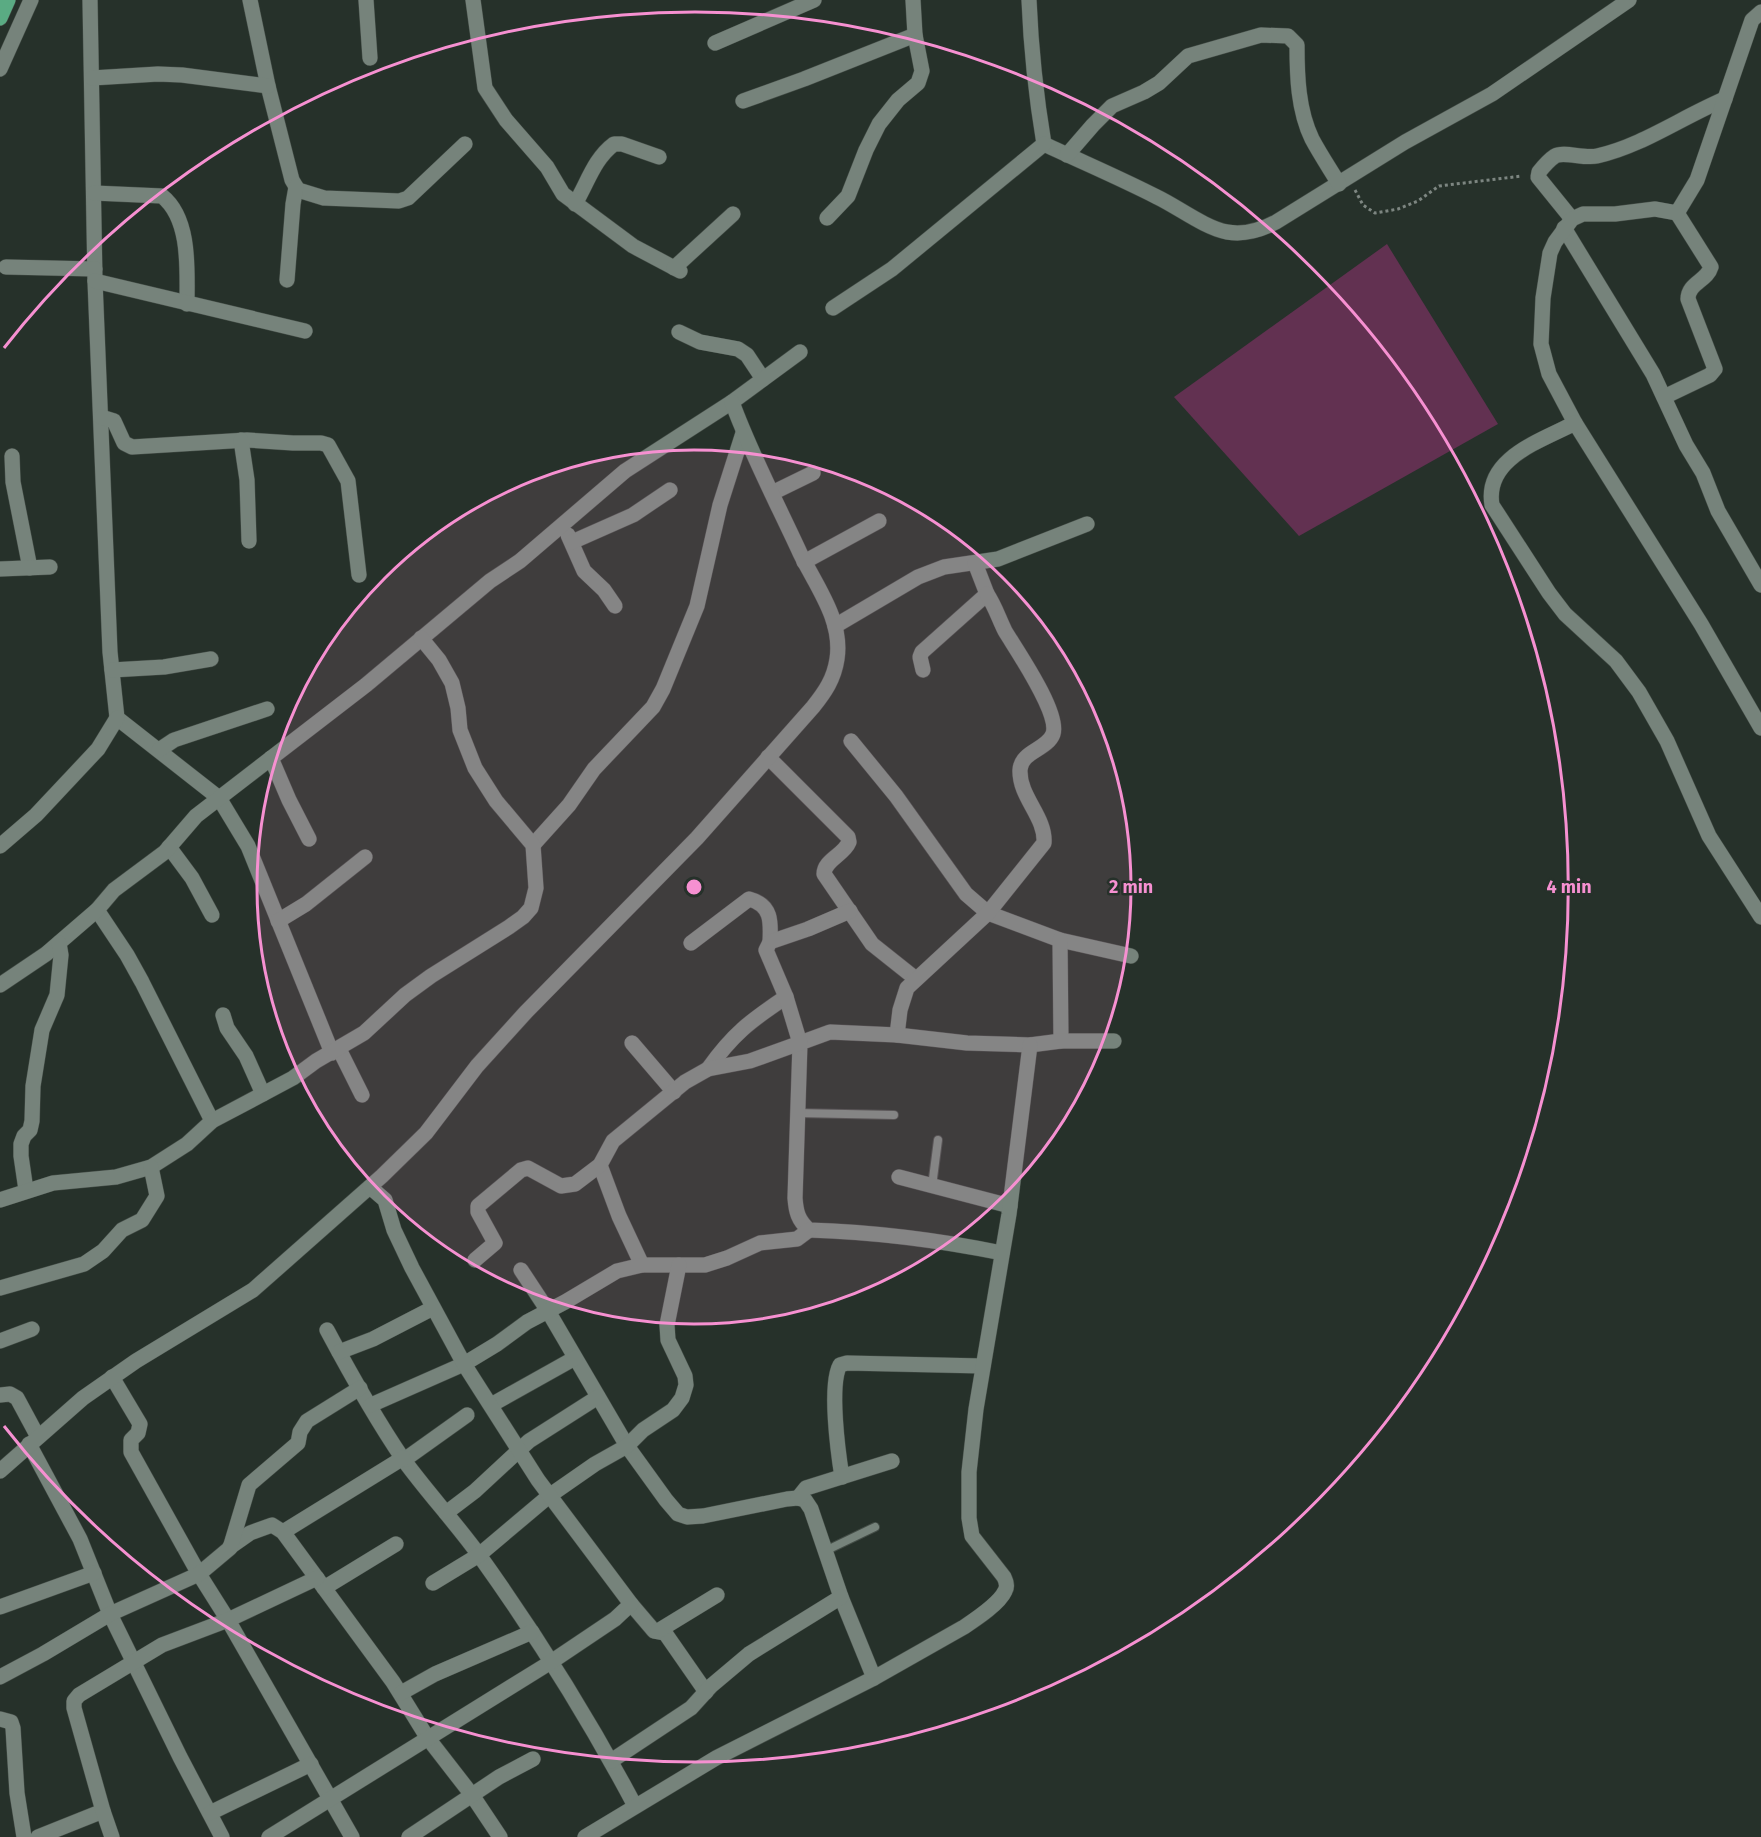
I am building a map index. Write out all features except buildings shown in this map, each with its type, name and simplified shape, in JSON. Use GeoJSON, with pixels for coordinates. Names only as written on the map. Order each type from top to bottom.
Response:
{"type":"FeatureCollection","features":[{"type":"Feature","properties":{"kind":"main road"},"geometry":{"type":"LineString","coordinates":[[0,18],[8,0]]}},
{"type":"Feature","properties":{"kind":"street"},"geometry":{"type":"LineString","coordinates":[[0,69],[31,0]]}},
{"type":"Feature","properties":{"kind":"street"},"geometry":{"type":"LineString","coordinates":[[0,846],[36,815],[98,749],[117,718],[112,670],[95,275],[90,0]]}},
{"type":"Feature","properties":{"kind":"street"},"geometry":{"type":"LineString","coordinates":[[250,0],[268,86],[292,180],[296,187],[304,193],[324,198],[399,201],[408,198],[465,144]]}},
{"type":"Feature","properties":{"kind":"street"},"geometry":{"type":"LineString","coordinates":[[366,0],[370,58]]}},
{"type":"Feature","properties":{"kind":"street"},"geometry":{"type":"LineString","coordinates":[[473,0],[485,88],[506,120],[547,167],[563,194],[575,204],[633,246],[677,269],[733,214]]}},
{"type":"Feature","properties":{"kind":"street"},"geometry":{"type":"LineString","coordinates":[[715,43],[814,0]]}},
{"type":"Feature","properties":{"kind":"street"},"geometry":{"type":"LineString","coordinates":[[827,218],[848,196],[879,124],[898,100],[918,82],[922,70],[915,35],[913,0]]}},
{"type":"Feature","properties":{"kind":"street"},"geometry":{"type":"LineString","coordinates":[[1029,0],[1030,43],[1035,92],[1044,144]]}},
{"type":"Feature","properties":{"kind":"street"},"geometry":{"type":"LineString","coordinates":[[1044,144],[1158,197],[1210,226],[1226,232],[1242,233],[1267,227],[1405,142],[1492,94],[1629,0]]}},
{"type":"Feature","properties":{"kind":"street"},"geometry":{"type":"LineString","coordinates":[[1677,213],[1697,180],[1752,20],[1761,12]]}},
{"type":"Feature","properties":{"kind":"street"},"geometry":{"type":"LineString","coordinates":[[1068,156],[1112,106],[1144,93],[1159,83],[1188,56],[1228,43],[1275,34],[1288,36],[1297,45],[1297,79],[1304,116],[1312,138],[1344,181]]}},
{"type":"Feature","properties":{"kind":"street"},"geometry":{"type":"LineString","coordinates":[[743,101],[915,35]]}},
{"type":"Feature","properties":{"kind":"street"},"geometry":{"type":"LineString","coordinates":[[92,78],[176,74],[268,86]]}},
{"type":"Feature","properties":{"kind":"street"},"geometry":{"type":"LineString","coordinates":[[1725,99],[1696,111],[1631,145],[1585,158],[1562,154],[1556,156],[1539,172],[1540,180],[1568,224],[1642,356],[1703,473],[1718,511],[1761,585]]}},
{"type":"Feature","properties":{"kind":"street"},"geometry":{"type":"LineString","coordinates":[[575,204],[587,183],[595,162],[614,144],[622,144],[659,157]]}},
{"type":"Feature","properties":{"kind":"street"},"geometry":{"type":"LineString","coordinates":[[833,308],[892,269],[1044,144]]}},
{"type":"Feature","properties":{"kind":"street"},"geometry":{"type":"LineString","coordinates":[[288,280],[296,187]]}},
{"type":"Feature","properties":{"kind":"street"},"geometry":{"type":"LineString","coordinates":[[94,193],[162,196],[169,201],[180,223],[187,256],[187,303]]}},
{"type":"Feature","properties":{"kind":"street"},"geometry":{"type":"LineString","coordinates":[[1664,397],[1710,375],[1716,369],[1688,299],[1692,287],[1708,274],[1711,267],[1677,213],[1655,209],[1615,214],[1583,214],[1568,224],[1550,253],[1543,298],[1541,344],[1549,374],[1575,423],[1701,624],[1761,728]]}},
{"type":"Feature","properties":{"kind":"street"},"geometry":{"type":"LineString","coordinates":[[6,267],[95,275],[187,303],[305,331]]}},
{"type":"Feature","properties":{"kind":"street"},"geometry":{"type":"LineString","coordinates":[[679,332],[700,342],[738,349],[747,355],[763,379]]}},
{"type":"Feature","properties":{"kind":"street"},"geometry":{"type":"LineString","coordinates":[[0,985],[59,943],[96,910],[114,890],[169,847],[196,816],[366,685],[490,581],[520,561],[625,471],[732,402],[800,352]]}},
{"type":"Feature","properties":{"kind":"street"},"geometry":{"type":"LineString","coordinates":[[0,1471],[83,1398],[112,1377],[253,1290],[370,1187],[426,1133],[477,1066],[526,1012],[697,838],[831,684],[838,658],[835,626],[831,612],[804,562],[743,433],[732,402]]}},
{"type":"Feature","properties":{"kind":"street"},"geometry":{"type":"LineString","coordinates":[[101,417],[114,421],[124,443],[132,447],[241,440],[328,445],[348,481],[359,575]]}},
{"type":"Feature","properties":{"kind":"street"},"geometry":{"type":"LineString","coordinates":[[1575,423],[1515,455],[1502,466],[1492,482],[1490,494],[1492,505],[1565,614],[1616,661],[1639,692],[1667,741],[1709,836],[1761,917]]}},
{"type":"Feature","properties":{"kind":"street"},"geometry":{"type":"LineString","coordinates":[[533,845],[569,805],[594,769],[653,707],[663,689],[698,606],[720,505],[743,433]]}},
{"type":"Feature","properties":{"kind":"street"},"geometry":{"type":"LineString","coordinates":[[241,440],[247,480],[249,541]]}},
{"type":"Feature","properties":{"kind":"street"},"geometry":{"type":"LineString","coordinates":[[12,456],[13,482],[30,568]]}},
{"type":"Feature","properties":{"kind":"street"},"geometry":{"type":"LineString","coordinates":[[772,493],[813,473]]}},
{"type":"Feature","properties":{"kind":"street"},"geometry":{"type":"LineString","coordinates":[[572,542],[633,515],[670,490]]}},
{"type":"Feature","properties":{"kind":"street"},"geometry":{"type":"LineString","coordinates":[[804,562],[879,521]]}},
{"type":"Feature","properties":{"kind":"street"},"geometry":{"type":"LineString","coordinates":[[835,626],[918,577],[944,567],[975,563],[1007,555],[1087,524]]}},
{"type":"Feature","properties":{"kind":"street"},"geometry":{"type":"LineString","coordinates":[[561,525],[572,542],[584,571],[604,590],[615,606]]}},
{"type":"Feature","properties":{"kind":"street"},"geometry":{"type":"LineString","coordinates":[[897,1035],[900,1010],[907,988],[988,913],[1044,843],[1044,833],[1025,796],[1020,770],[1023,760],[1050,739],[1054,724],[1035,680],[987,594],[975,563]]}},
{"type":"Feature","properties":{"kind":"street"},"geometry":{"type":"LineString","coordinates":[[0,568],[50,567]]}},
{"type":"Feature","properties":{"kind":"street"},"geometry":{"type":"LineString","coordinates":[[922,670],[920,657],[922,652],[987,594]]}},
{"type":"Feature","properties":{"kind":"street"},"geometry":{"type":"LineString","coordinates":[[0,1200],[53,1183],[116,1177],[151,1167],[187,1144],[212,1121],[293,1078],[370,1028],[405,995],[523,917],[531,908],[536,888],[533,845],[496,801],[475,768],[460,730],[452,683],[439,660],[421,638]]}},
{"type":"Feature","properties":{"kind":"street"},"geometry":{"type":"LineString","coordinates":[[112,670],[164,667],[211,659]]}},
{"type":"Feature","properties":{"kind":"street"},"geometry":{"type":"LineString","coordinates":[[159,750],[174,740],[267,709]]}},
{"type":"Feature","properties":{"kind":"street"},"geometry":{"type":"LineString","coordinates":[[117,718],[219,798],[248,846],[335,1051],[362,1095]]}},
{"type":"Feature","properties":{"kind":"street"},"geometry":{"type":"LineString","coordinates":[[851,741],[896,796],[966,894],[988,913],[1060,940],[1131,956]]}},
{"type":"Feature","properties":{"kind":"street"},"geometry":{"type":"LineString","coordinates":[[768,757],[848,837],[848,847],[825,866],[824,874],[873,944],[915,979]]}},
{"type":"Feature","properties":{"kind":"street"},"geometry":{"type":"LineString","coordinates":[[271,758],[309,839]]}},
{"type":"Feature","properties":{"kind":"street"},"geometry":{"type":"LineString","coordinates":[[169,847],[192,878],[212,915]]}},
{"type":"Feature","properties":{"kind":"street"},"geometry":{"type":"LineString","coordinates":[[278,921],[306,904],[365,857]]}},
{"type":"Feature","properties":{"kind":"street"},"geometry":{"type":"LineString","coordinates":[[691,943],[749,899],[753,899],[768,912],[771,919],[770,942],[766,950],[786,998],[800,1043],[797,1214],[809,1230]]}},
{"type":"Feature","properties":{"kind":"street"},"geometry":{"type":"LineString","coordinates":[[96,910],[127,955],[142,982],[212,1121]]}},
{"type":"Feature","properties":{"kind":"street"},"geometry":{"type":"LineString","coordinates":[[770,942],[850,911]]}},
{"type":"Feature","properties":{"kind":"street"},"geometry":{"type":"LineString","coordinates":[[1060,940],[1061,1041]]}},
{"type":"Feature","properties":{"kind":"street"},"geometry":{"type":"LineString","coordinates":[[26,1190],[21,1144],[24,1136],[30,1130],[32,1121],[33,1086],[42,1030],[57,995],[62,955],[59,943]]}},
{"type":"Feature","properties":{"kind":"street"},"geometry":{"type":"LineString","coordinates":[[708,1069],[733,1036],[756,1017],[786,998]]}},
{"type":"Feature","properties":{"kind":"street"},"geometry":{"type":"LineString","coordinates":[[224,1015],[227,1028],[246,1056],[263,1094]]}},
{"type":"Feature","properties":{"kind":"street"},"geometry":{"type":"LineString","coordinates":[[475,1260],[495,1243],[477,1212],[478,1206],[521,1170],[528,1168],[555,1184],[565,1186],[575,1184],[600,1165],[613,1141],[685,1083],[708,1069],[750,1060],[830,1032],[897,1035],[967,1043],[1030,1045],[1061,1041],[1114,1041]]}},
{"type":"Feature","properties":{"kind":"street"},"geometry":{"type":"LineString","coordinates":[[632,1043],[674,1092]]}},
{"type":"Feature","properties":{"kind":"street"},"geometry":{"type":"LineString","coordinates":[[585,1837],[716,1758],[873,1678],[971,1623],[1005,1591],[1007,1583],[1004,1576],[972,1536],[969,1518],[969,1472],[983,1366],[1010,1206],[1030,1045]]}},
{"type":"Feature","properties":{"kind":"street"},"geometry":{"type":"LineString","coordinates":[[600,1165],[619,1216],[642,1265]]}},
{"type":"Feature","properties":{"kind":"street"},"geometry":{"type":"LineString","coordinates":[[0,1288],[84,1264],[103,1251],[122,1230],[142,1220],[157,1196],[151,1167]]}},
{"type":"Feature","properties":{"kind":"street"},"geometry":{"type":"LineString","coordinates":[[900,1177],[1010,1206]]}},
{"type":"Feature","properties":{"kind":"street"},"geometry":{"type":"LineString","coordinates":[[370,1187],[385,1200],[394,1230],[464,1364],[549,1496],[649,1626],[654,1631],[665,1633],[706,1692]]}},
{"type":"Feature","properties":{"kind":"street"},"geometry":{"type":"LineString","coordinates":[[370,1405],[464,1364],[527,1322],[616,1271],[642,1265],[705,1264],[727,1258],[760,1243],[797,1239],[809,1230],[851,1231],[942,1240],[1002,1253]]}},
{"type":"Feature","properties":{"kind":"street"},"geometry":{"type":"LineString","coordinates":[[432,1583],[479,1555],[549,1496],[595,1464],[627,1446],[643,1430],[673,1410],[682,1398],[686,1385],[685,1376],[668,1340],[667,1325],[679,1265]]}},
{"type":"Feature","properties":{"kind":"street"},"geometry":{"type":"LineString","coordinates":[[521,1270],[548,1311],[627,1446],[678,1514],[687,1517],[703,1516],[798,1498],[805,1500],[811,1509],[841,1597],[873,1678]]}},
{"type":"Feature","properties":{"kind":"street"},"geometry":{"type":"LineString","coordinates":[[339,1353],[373,1340],[433,1308]]}},
{"type":"Feature","properties":{"kind":"street"},"geometry":{"type":"LineString","coordinates":[[0,1341],[32,1329]]}},
{"type":"Feature","properties":{"kind":"street"},"geometry":{"type":"LineString","coordinates":[[327,1330],[404,1459],[479,1555],[532,1632],[585,1714],[635,1806]]}},
{"type":"Feature","properties":{"kind":"street"},"geometry":{"type":"LineString","coordinates":[[490,1405],[575,1358]]}},
{"type":"Feature","properties":{"kind":"street"},"geometry":{"type":"LineString","coordinates":[[842,1477],[837,1443],[835,1386],[840,1365],[848,1363],[983,1366]]}},
{"type":"Feature","properties":{"kind":"street"},"geometry":{"type":"LineString","coordinates":[[112,1377],[140,1424],[138,1433],[131,1440],[131,1452],[352,1837]]}},
{"type":"Feature","properties":{"kind":"street"},"geometry":{"type":"LineString","coordinates":[[230,1548],[249,1485],[298,1443],[300,1432],[307,1421],[360,1388]]}},
{"type":"Feature","properties":{"kind":"street"},"geometry":{"type":"LineString","coordinates":[[0,1395],[10,1394],[16,1398],[80,1539],[110,1614],[222,1837]]}},
{"type":"Feature","properties":{"kind":"street"},"geometry":{"type":"LineString","coordinates":[[446,1513],[475,1491],[529,1441],[598,1397]]}},
{"type":"Feature","properties":{"kind":"street"},"geometry":{"type":"LineString","coordinates":[[283,1532],[404,1459],[466,1415]]}},
{"type":"Feature","properties":{"kind":"street"},"geometry":{"type":"LineString","coordinates":[[798,1498],[806,1488],[892,1461]]}},
{"type":"Feature","properties":{"kind":"street"},"geometry":{"type":"LineString","coordinates":[[0,1677],[110,1614],[199,1574],[259,1528],[272,1525],[283,1532],[400,1693],[428,1737],[472,1795],[500,1837]]}},
{"type":"Feature","properties":{"kind":"street"},"geometry":{"type":"LineString","coordinates":[[112,1837],[74,1708],[74,1701],[79,1695],[162,1645],[320,1583],[396,1544]]}},
{"type":"Feature","properties":{"kind":"street"},"geometry":{"type":"LineString","coordinates":[[0,1606],[94,1573]]}},
{"type":"Feature","properties":{"kind":"street"},"geometry":{"type":"LineString","coordinates":[[658,1631],[717,1595]]}},
{"type":"Feature","properties":{"kind":"street"},"geometry":{"type":"LineString","coordinates":[[611,1761],[691,1708],[717,1680],[749,1654],[841,1597]]}},
{"type":"Feature","properties":{"kind":"street"},"geometry":{"type":"LineString","coordinates":[[269,1837],[551,1662],[615,1619],[631,1604]]}},
{"type":"Feature","properties":{"kind":"street"},"geometry":{"type":"LineString","coordinates":[[400,1693],[435,1674],[532,1632]]}},
{"type":"Feature","properties":{"kind":"street"},"geometry":{"type":"LineString","coordinates":[[0,1719],[11,1722],[13,1728],[17,1793],[24,1837]]}},
{"type":"Feature","properties":{"kind":"street"},"geometry":{"type":"LineString","coordinates":[[410,1837],[499,1777],[533,1759]]}},
{"type":"Feature","properties":{"kind":"street"},"geometry":{"type":"LineString","coordinates":[[210,1813],[311,1764]]}},
{"type":"Feature","properties":{"kind":"street"},"geometry":{"type":"LineString","coordinates":[[38,1837],[103,1811]]}},
{"type":"Feature","properties":{"kind":"lane"},"geometry":{"type":"LineString","coordinates":[[797,1113],[894,1115]]}},
{"type":"Feature","properties":{"kind":"lane"},"geometry":{"type":"LineString","coordinates":[[932,1186],[938,1140]]}},
{"type":"Feature","properties":{"kind":"lane"},"geometry":{"type":"LineString","coordinates":[[825,1551],[875,1527]]}},
{"type":"Feature","properties":{"kind":"path"},"geometry":{"type":"LineString","coordinates":[[1344,181],[1363,206],[1375,213],[1398,209],[1418,201],[1439,186],[1500,180],[1539,172]]}},
{"type":"Feature","properties":{"kind":"shaded area"},"geometry":{"type":"Polygon","coordinates":[[[1387,244],[1498,424],[1299,536],[1174,397],[1387,244]]]}}]}
